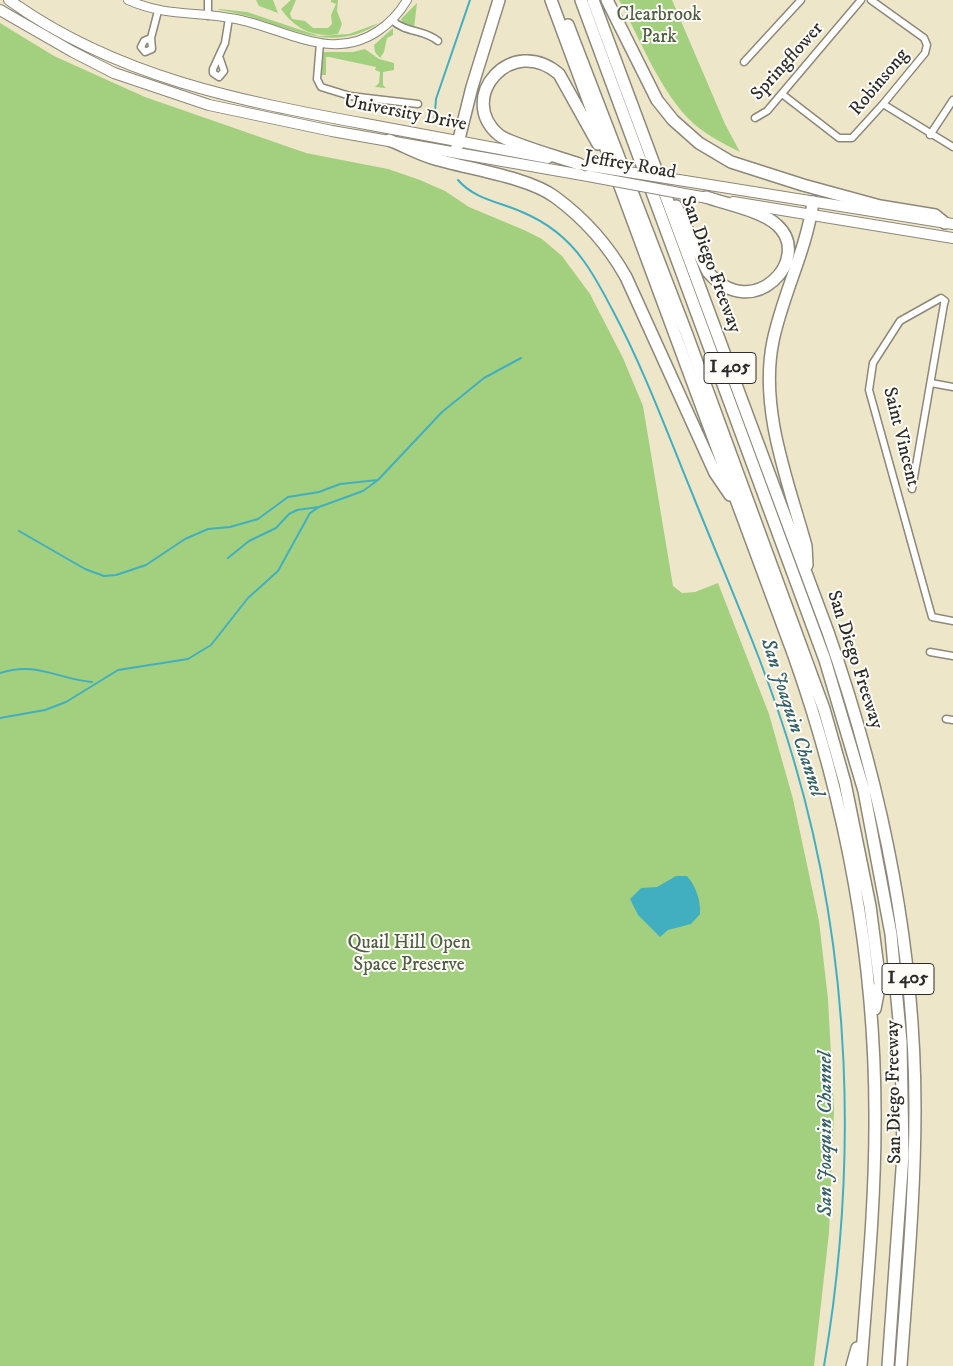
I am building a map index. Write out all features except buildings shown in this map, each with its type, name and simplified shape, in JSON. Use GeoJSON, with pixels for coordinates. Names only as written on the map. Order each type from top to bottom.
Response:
{"type":"FeatureCollection","features":[{"type":"Feature","properties":{"kind":"highway"},"geometry":{"type":"LineString","coordinates":[[457,146],[500,0]]}},
{"type":"Feature","properties":{"kind":"highway","name":"San Diego Freeway"},"geometry":{"type":"LineString","coordinates":[[550,0],[806,688],[838,802],[861,919],[872,1028],[875,1154],[861,1366]]}},
{"type":"Feature","properties":{"kind":"highway","name":"San Diego Freeway"},"geometry":{"type":"LineString","coordinates":[[558,0],[689,342],[824,709],[855,825],[870,906],[880,983],[872,1028]]}},
{"type":"Feature","properties":{"kind":"highway"},"geometry":{"type":"LineString","coordinates":[[581,0],[825,660],[864,791],[891,934],[901,1042],[903,1154],[888,1366]]}},
{"type":"Feature","properties":{"kind":"highway","name":"San Diego Freeway"},"geometry":{"type":"LineString","coordinates":[[593,0],[809,579],[845,681],[872,777],[893,870],[904,944],[913,1048],[915,1126],[914,1181],[901,1366]]}},
{"type":"Feature","properties":{"kind":"highway"},"geometry":{"type":"LineString","coordinates":[[606,0],[657,100],[673,120],[699,143],[731,162],[752,169],[872,204],[935,215],[949,224]]}},
{"type":"Feature","properties":{"kind":"highway"},"geometry":{"type":"LineString","coordinates":[[582,165],[503,138],[492,128],[486,116],[484,97],[489,83],[497,72],[508,65],[521,61],[539,62],[559,74],[587,127],[610,163]]}},
{"type":"Feature","properties":{"kind":"highway"},"geometry":{"type":"LineString","coordinates":[[389,140],[433,159],[511,179],[544,191],[556,198],[595,232],[609,248],[626,277],[715,473],[740,511]]}},
{"type":"Feature","properties":{"kind":"highway"},"geometry":{"type":"LineString","coordinates":[[652,157],[708,272],[714,279],[730,289],[741,292],[761,289],[770,284],[786,262],[788,245],[783,231],[768,218],[706,197]]}},
{"type":"Feature","properties":{"kind":"highway"},"geometry":{"type":"LineString","coordinates":[[809,579],[806,546],[771,412],[769,385],[771,351],[778,315],[805,244],[812,208]]}},
{"type":"Feature","properties":{"kind":"highway"},"geometry":{"type":"LineString","coordinates":[[852,1366],[864,1322]]}},
{"type":"Feature","properties":{"kind":"main road","name":"University Drive"},"geometry":{"type":"LineString","coordinates":[[9,0],[67,35],[121,61],[200,89],[274,107],[457,146],[685,181],[812,208]]}},
{"type":"Feature","properties":{"kind":"main road","name":"University Drive"},"geometry":{"type":"LineString","coordinates":[[0,10],[73,52],[114,72],[157,88],[242,113],[389,140]]}},
{"type":"Feature","properties":{"kind":"main road","name":"Jeffrey Road"},"geometry":{"type":"LineString","coordinates":[[389,140],[457,146],[588,176],[706,197],[949,224]]}},
{"type":"Feature","properties":{"kind":"main road","name":"Jeffrey Road"},"geometry":{"type":"LineString","coordinates":[[812,208],[953,238]]}},
{"type":"Feature","properties":{"kind":"street"},"geometry":{"type":"LineString","coordinates":[[128,0],[158,11],[229,18],[320,44],[346,44],[365,38],[392,20],[406,0]]}},
{"type":"Feature","properties":{"kind":"street"},"geometry":{"type":"LineString","coordinates":[[208,0],[208,16]]}},
{"type":"Feature","properties":{"kind":"street"},"geometry":{"type":"LineString","coordinates":[[744,62],[801,0]]}},
{"type":"Feature","properties":{"kind":"street","name":"Springflower"},"geometry":{"type":"LineString","coordinates":[[755,118],[767,112],[861,0]]}},
{"type":"Feature","properties":{"kind":"street","name":"Robinsong"},"geometry":{"type":"LineString","coordinates":[[782,94],[839,138],[852,138],[925,53],[927,45],[924,38],[871,0]]}},
{"type":"Feature","properties":{"kind":"street"},"geometry":{"type":"LineString","coordinates":[[150,38],[158,11]]}},
{"type":"Feature","properties":{"kind":"street"},"geometry":{"type":"LineString","coordinates":[[220,59],[229,18]]}},
{"type":"Feature","properties":{"kind":"street"},"geometry":{"type":"LineString","coordinates":[[392,20],[401,28],[434,37],[438,41]]}},
{"type":"Feature","properties":{"kind":"street"},"geometry":{"type":"LineString","coordinates":[[320,44],[316,78],[321,87],[350,96],[418,104]]}},
{"type":"Feature","properties":{"kind":"street"},"geometry":{"type":"LineString","coordinates":[[930,135],[953,100]]}},
{"type":"Feature","properties":{"kind":"street"},"geometry":{"type":"LineString","coordinates":[[883,104],[930,135],[953,147]]}},
{"type":"Feature","properties":{"kind":"street","name":"Saint Vincent"},"geometry":{"type":"LineString","coordinates":[[912,490],[944,301],[941,298],[900,321],[873,363],[869,390],[932,617],[953,621]]}},
{"type":"Feature","properties":{"kind":"street"},"geometry":{"type":"LineString","coordinates":[[931,383],[953,387]]}},
{"type":"Feature","properties":{"kind":"street"},"geometry":{"type":"LineString","coordinates":[[930,652],[953,656]]}},
{"type":"Feature","properties":{"kind":"green space"},"geometry":{"type":"Polygon","coordinates":[[[256,0],[273,0],[278,13],[259,6],[256,0]]]}},
{"type":"Feature","properties":{"kind":"green space"},"geometry":{"type":"Polygon","coordinates":[[[291,0],[296,0],[290,14],[292,19],[305,21],[313,28],[328,28],[332,24],[331,15],[336,4],[331,2],[331,0],[338,0],[337,11],[342,24],[338,34],[321,35],[313,33],[292,22],[281,9],[291,0]]]}},
{"type":"Feature","properties":{"kind":"green space","name":"Clearbrook Park"},"geometry":{"type":"Polygon","coordinates":[[[619,0],[672,0],[725,124],[740,152],[705,132],[682,112],[661,82],[619,0]]]}},
{"type":"Feature","properties":{"kind":"green space"},"geometry":{"type":"Polygon","coordinates":[[[417,3],[414,28],[404,25],[401,19],[417,3]]]}},
{"type":"Feature","properties":{"kind":"green space"},"geometry":{"type":"Polygon","coordinates":[[[218,10],[247,12],[319,36],[349,34],[379,23],[359,33],[340,37],[320,37],[300,33],[239,14],[218,10]]]}},
{"type":"Feature","properties":{"kind":"green space","name":"Quail Hill Open Space Preserve"},"geometry":{"type":"Polygon","coordinates":[[[0,23],[54,56],[145,97],[306,153],[388,169],[445,191],[469,207],[542,239],[562,256],[590,294],[623,358],[643,406],[673,586],[682,593],[695,592],[718,583],[769,714],[793,799],[819,921],[828,999],[834,1110],[829,1233],[814,1366],[0,1366],[0,23]]]}},
{"type":"Feature","properties":{"kind":"green space"},"geometry":{"type":"Polygon","coordinates":[[[393,28],[393,35],[387,38],[384,52],[380,58],[375,52],[374,45],[393,28]]]}},
{"type":"Feature","properties":{"kind":"green space"},"geometry":{"type":"Polygon","coordinates":[[[365,49],[379,59],[394,63],[394,70],[383,72],[383,85],[386,88],[375,87],[379,83],[380,72],[375,70],[376,67],[329,57],[326,57],[326,75],[320,75],[320,52],[353,52],[365,49]]]}},
{"type":"Feature","properties":{"kind":"water"},"geometry":{"type":"Polygon","coordinates":[[[676,876],[687,876],[693,884],[699,899],[700,914],[691,924],[668,930],[660,937],[638,915],[630,899],[641,888],[657,887],[676,876]]]}},
{"type":"Feature","properties":{"kind":"waterway","name":"San Joaquin Channel"},"geometry":{"type":"LineString","coordinates":[[434,124],[436,99],[470,0]]}},
{"type":"Feature","properties":{"kind":"waterway","name":"San Joaquin Channel"},"geometry":{"type":"LineString","coordinates":[[458,180],[479,196],[522,212],[548,226],[571,245],[595,279],[625,334],[656,403],[747,628],[784,727],[813,835],[828,910],[838,986],[844,1062],[845,1138],[842,1215],[835,1291],[824,1366]]}},
{"type":"Feature","properties":{"kind":"waterway"},"geometry":{"type":"LineString","coordinates":[[0,718],[45,710],[66,702],[118,670],[188,659],[211,645],[248,598],[278,571],[310,513],[319,507],[363,491],[378,480],[442,412],[484,378],[521,358]]}},
{"type":"Feature","properties":{"kind":"waterway"},"geometry":{"type":"LineString","coordinates":[[19,531],[85,569],[104,576],[116,575],[146,565],[185,539],[208,529],[230,527],[258,519],[288,497],[319,492],[340,484],[378,480]]}},
{"type":"Feature","properties":{"kind":"waterway"},"geometry":{"type":"LineString","coordinates":[[228,558],[249,541],[276,528],[289,514],[297,510],[319,507]]}},
{"type":"Feature","properties":{"kind":"waterway"},"geometry":{"type":"LineString","coordinates":[[0,673],[13,670],[36,670],[92,682]]}}]}
